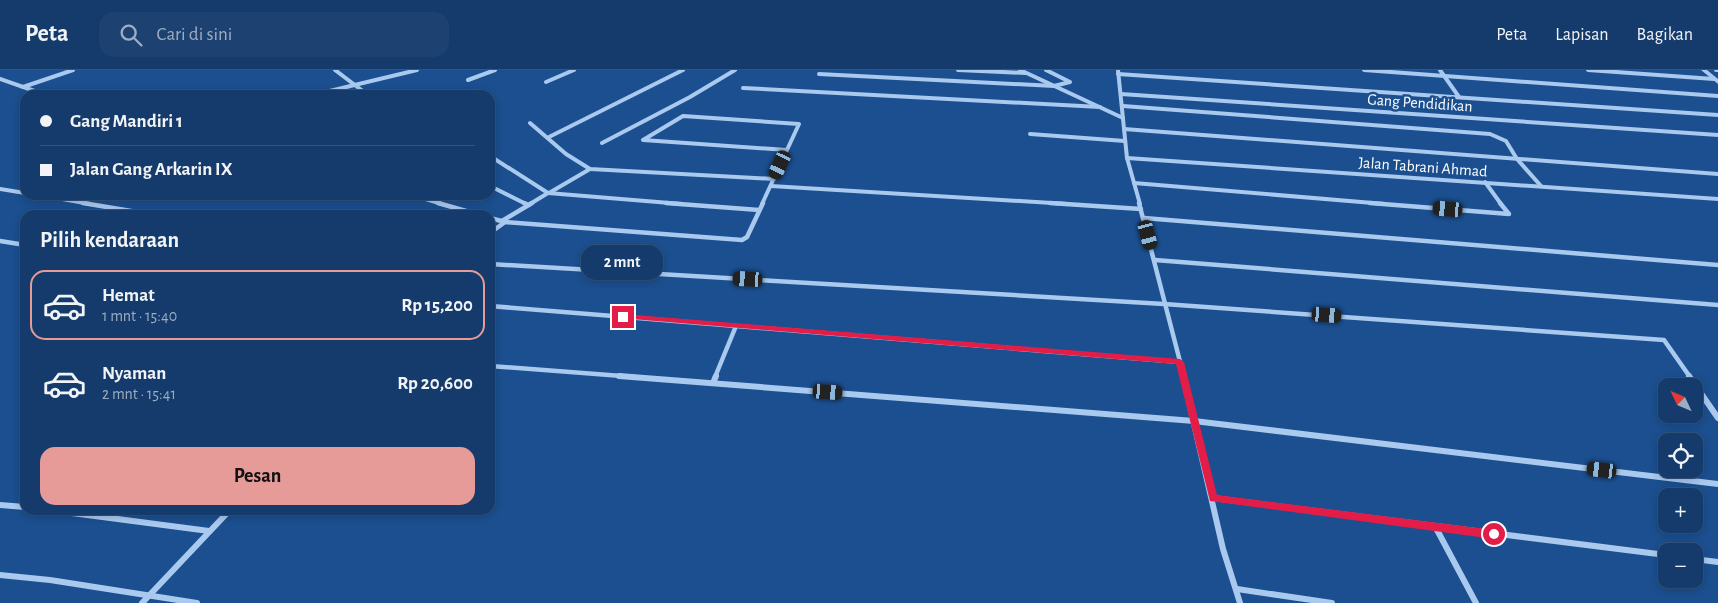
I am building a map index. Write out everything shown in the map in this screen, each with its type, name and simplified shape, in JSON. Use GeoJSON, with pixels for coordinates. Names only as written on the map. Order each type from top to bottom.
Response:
{"type":"FeatureCollection","features":[{"type":"Feature","properties":{"kind":"street"},"geometry":{"type":"LineString","coordinates":[[23,87],[72,70]]}},
{"type":"Feature","properties":{"kind":"street"},"geometry":{"type":"LineString","coordinates":[[335,70],[361,90]]}},
{"type":"Feature","properties":{"kind":"street"},"geometry":{"type":"LineString","coordinates":[[331,90],[403,71],[417,70]]}},
{"type":"Feature","properties":{"kind":"street"},"geometry":{"type":"LineString","coordinates":[[468,80],[495,70]]}},
{"type":"Feature","properties":{"kind":"street"},"geometry":{"type":"LineString","coordinates":[[546,82],[574,70]]}},
{"type":"Feature","properties":{"kind":"street"},"geometry":{"type":"LineString","coordinates":[[549,137],[683,70]]}},
{"type":"Feature","properties":{"kind":"street"},"geometry":{"type":"LineString","coordinates":[[602,143],[690,97],[735,70]]}},
{"type":"Feature","properties":{"kind":"street"},"geometry":{"type":"LineString","coordinates":[[958,70],[1028,73]]}},
{"type":"Feature","properties":{"kind":"street"},"geometry":{"type":"LineString","coordinates":[[1020,70],[1123,118]]}},
{"type":"Feature","properties":{"kind":"street"},"geometry":{"type":"LineString","coordinates":[[819,74],[1054,86],[1070,82],[1046,70]]}},
{"type":"Feature","properties":{"kind":"street"},"geometry":{"type":"LineString","coordinates":[[1364,70],[1718,96]]}},
{"type":"Feature","properties":{"kind":"street"},"geometry":{"type":"LineString","coordinates":[[1440,70],[1459,97]]}},
{"type":"Feature","properties":{"kind":"street"},"geometry":{"type":"LineString","coordinates":[[1588,70],[1717,78]]}},
{"type":"Feature","properties":{"kind":"street"},"geometry":{"type":"LineString","coordinates":[[1704,70],[1717,78]]}},
{"type":"Feature","properties":{"kind":"street"},"geometry":{"type":"LineString","coordinates":[[1715,70],[1717,78]]}},
{"type":"Feature","properties":{"kind":"street"},"geometry":{"type":"LineString","coordinates":[[1240,603],[1223,549],[1213,498],[1164,304],[1155,260],[1127,158],[1118,72],[1718,115]]}},
{"type":"Feature","properties":{"kind":"street"},"geometry":{"type":"LineString","coordinates":[[0,79],[32,90]]}},
{"type":"Feature","properties":{"kind":"street"},"geometry":{"type":"LineString","coordinates":[[743,88],[1100,107]]}},
{"type":"Feature","properties":{"kind":"street","name":"Gang Pendidikan"},"geometry":{"type":"LineString","coordinates":[[1121,94],[1718,135]]}},
{"type":"Feature","properties":{"kind":"street"},"geometry":{"type":"LineString","coordinates":[[1123,106],[1480,133],[1504,139],[1517,159],[1541,186]]}},
{"type":"Feature","properties":{"kind":"street"},"geometry":{"type":"LineString","coordinates":[[495,219],[504,222],[740,240],[747,237],[772,186],[774,179],[787,150],[798,123],[683,116],[643,140],[787,150]]}},
{"type":"Feature","properties":{"kind":"street"},"geometry":{"type":"LineString","coordinates":[[530,123],[549,137],[575,162],[590,169],[774,179]]}},
{"type":"Feature","properties":{"kind":"street"},"geometry":{"type":"LineString","coordinates":[[1124,129],[1718,174]]}},
{"type":"Feature","properties":{"kind":"street"},"geometry":{"type":"LineString","coordinates":[[1030,134],[1125,141]]}},
{"type":"Feature","properties":{"kind":"street","name":"Jalan Tabrani Ahmad"},"geometry":{"type":"LineString","coordinates":[[1127,158],[1718,199]]}},
{"type":"Feature","properties":{"kind":"street"},"geometry":{"type":"LineString","coordinates":[[495,159],[548,193],[759,210]]}},
{"type":"Feature","properties":{"kind":"street"},"geometry":{"type":"LineString","coordinates":[[495,229],[529,205],[590,169]]}},
{"type":"Feature","properties":{"kind":"street"},"geometry":{"type":"LineString","coordinates":[[1134,183],[1509,214],[1485,182]]}},
{"type":"Feature","properties":{"kind":"street"},"geometry":{"type":"LineString","coordinates":[[772,186],[959,196],[1141,209]]}},
{"type":"Feature","properties":{"kind":"street"},"geometry":{"type":"LineString","coordinates":[[495,188],[529,205]]}},
{"type":"Feature","properties":{"kind":"street"},"geometry":{"type":"LineString","coordinates":[[0,189],[20,192]]}},
{"type":"Feature","properties":{"kind":"street"},"geometry":{"type":"LineString","coordinates":[[69,200],[126,210]]}},
{"type":"Feature","properties":{"kind":"street"},"geometry":{"type":"LineString","coordinates":[[430,200],[463,210]]}},
{"type":"Feature","properties":{"kind":"street"},"geometry":{"type":"LineString","coordinates":[[1144,218],[1718,265]]}},
{"type":"Feature","properties":{"kind":"street"},"geometry":{"type":"LineString","coordinates":[[0,241],[20,244]]}},
{"type":"Feature","properties":{"kind":"street"},"geometry":{"type":"LineString","coordinates":[[1155,260],[1718,305]]}},
{"type":"Feature","properties":{"kind":"street"},"geometry":{"type":"LineString","coordinates":[[495,264],[1164,304],[1664,340],[1718,418]]}},
{"type":"Feature","properties":{"kind":"street"},"geometry":{"type":"LineString","coordinates":[[495,306],[1180,362]]}},
{"type":"Feature","properties":{"kind":"street"},"geometry":{"type":"LineString","coordinates":[[712,383],[736,326]]}},
{"type":"Feature","properties":{"kind":"street"},"geometry":{"type":"LineString","coordinates":[[495,366],[1194,421],[1718,484]]}},
{"type":"Feature","properties":{"kind":"street"},"geometry":{"type":"LineString","coordinates":[[1213,498],[1436,528],[1658,554]]}},
{"type":"Feature","properties":{"kind":"street"},"geometry":{"type":"LineString","coordinates":[[0,505],[20,507]]}},
{"type":"Feature","properties":{"kind":"street"},"geometry":{"type":"LineString","coordinates":[[87,515],[209,531]]}},
{"type":"Feature","properties":{"kind":"street"},"geometry":{"type":"LineString","coordinates":[[142,603],[225,515]]}},
{"type":"Feature","properties":{"kind":"street"},"geometry":{"type":"LineString","coordinates":[[1436,528],[1451,562],[1465,580],[1476,603]]}},
{"type":"Feature","properties":{"kind":"street"},"geometry":{"type":"LineString","coordinates":[[1703,560],[1718,562]]}},
{"type":"Feature","properties":{"kind":"street"},"geometry":{"type":"LineString","coordinates":[[0,575],[198,603]]}},
{"type":"Feature","properties":{"kind":"street"},"geometry":{"type":"LineString","coordinates":[[1236,589],[1332,603]]}},
{"type":"Feature","properties":{"kind":"route"},"geometry":{"type":"LineString","coordinates":[[623,317],[1180,362],[1213,498],[1494,534]]}}]}
